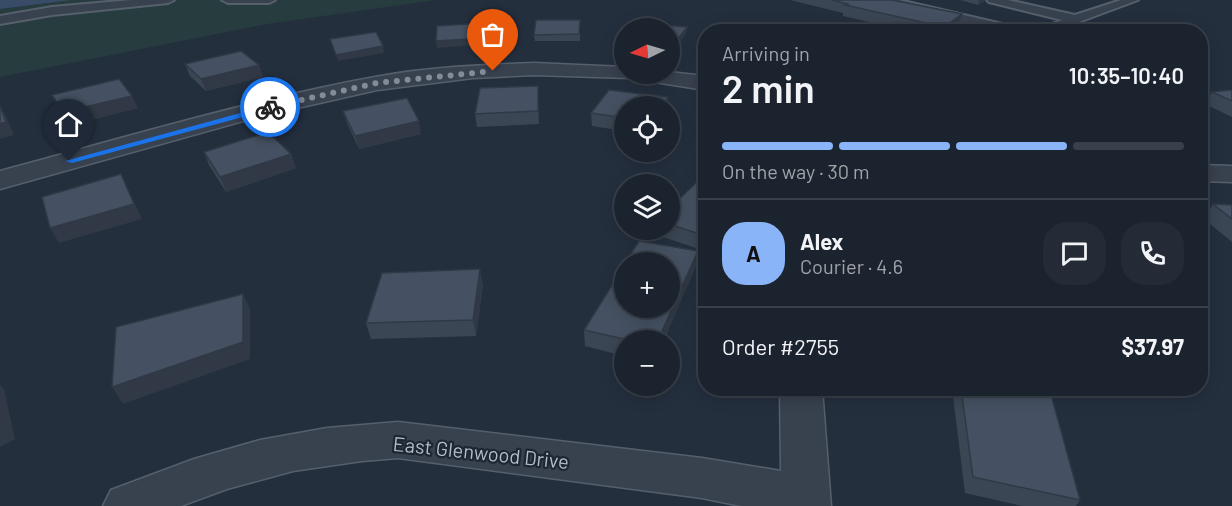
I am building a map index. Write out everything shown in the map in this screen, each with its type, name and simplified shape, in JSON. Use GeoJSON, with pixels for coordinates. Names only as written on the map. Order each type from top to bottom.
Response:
{"type":"FeatureCollection","features":[{"type":"Feature","properties":{"kind":"street"},"geometry":{"type":"LineString","coordinates":[[0,180],[253,111],[377,83],[463,73],[534,69],[614,73]]}},
{"type":"Feature","properties":{"kind":"street"},"geometry":{"type":"LineString","coordinates":[[680,80],[698,82]]}},
{"type":"Feature","properties":{"kind":"street"},"geometry":{"type":"LineString","coordinates":[[1208,172],[1232,174]]}},
{"type":"Feature","properties":{"kind":"street"},"geometry":{"type":"LineString","coordinates":[[801,396],[806,502]]}},
{"type":"Feature","properties":{"kind":"street","name":"East Glenwood Drive"},"geometry":{"type":"LineString","coordinates":[[128,506],[180,482],[270,456],[355,442],[398,440],[702,478],[806,502]]}},
{"type":"Feature","properties":{"kind":"lane"},"geometry":{"type":"LineString","coordinates":[[0,20],[52,11],[168,0]]}},
{"type":"Feature","properties":{"kind":"lane"},"geometry":{"type":"LineString","coordinates":[[228,0],[269,0]]}},
{"type":"Feature","properties":{"kind":"lane"},"geometry":{"type":"LineString","coordinates":[[884,0],[986,24]]}},
{"type":"Feature","properties":{"kind":"lane"},"geometry":{"type":"LineString","coordinates":[[993,0],[1083,17]]}},
{"type":"Feature","properties":{"kind":"lane"},"geometry":{"type":"LineString","coordinates":[[1062,24],[1132,0]]}},
{"type":"Feature","properties":{"kind":"lane"},"geometry":{"type":"LineString","coordinates":[[1074,4],[1083,17]]}},
{"type":"Feature","properties":{"kind":"green space"},"geometry":{"type":"Polygon","coordinates":[[[72,0],[436,0],[267,24],[0,77],[0,9],[72,0]]]}},
{"type":"Feature","properties":{"kind":"water"},"geometry":{"type":"Polygon","coordinates":[[[0,0],[72,0],[0,9],[0,0]]]}},
{"type":"Feature","properties":{"kind":"building"},"geometry":{"type":"Polygon","coordinates":[[[832,0],[892,0],[962,14],[948,24],[930,24],[845,5],[848,4],[832,0]]]}},
{"type":"Feature","properties":{"kind":"building"},"geometry":{"type":"Polygon","coordinates":[[[536,20],[580,20],[579,34],[534,35],[536,20]]]}},
{"type":"Feature","properties":{"kind":"building"},"geometry":{"type":"Polygon","coordinates":[[[484,23],[484,38],[436,41],[437,26],[484,23]]]}},
{"type":"Feature","properties":{"kind":"building"},"geometry":{"type":"Polygon","coordinates":[[[680,26],[687,27],[680,37],[680,26]]]}},
{"type":"Feature","properties":{"kind":"building"},"geometry":{"type":"Polygon","coordinates":[[[376,32],[383,46],[336,55],[330,39],[376,32]]]}},
{"type":"Feature","properties":{"kind":"building"},"geometry":{"type":"Polygon","coordinates":[[[241,51],[259,65],[201,79],[185,64],[241,51]]]}},
{"type":"Feature","properties":{"kind":"building"},"geometry":{"type":"Polygon","coordinates":[[[119,79],[132,96],[63,112],[52,95],[119,79]]]}},
{"type":"Feature","properties":{"kind":"building"},"geometry":{"type":"Polygon","coordinates":[[[538,86],[538,111],[475,114],[480,88],[538,86]]]}},
{"type":"Feature","properties":{"kind":"building"},"geometry":{"type":"Polygon","coordinates":[[[609,90],[660,96],[614,96],[614,116],[591,113],[609,90]]]}},
{"type":"Feature","properties":{"kind":"building"},"geometry":{"type":"Polygon","coordinates":[[[1232,90],[1232,101],[1212,92],[1232,90]]]}},
{"type":"Feature","properties":{"kind":"building"},"geometry":{"type":"Polygon","coordinates":[[[407,98],[419,121],[355,136],[343,111],[407,98]]]}},
{"type":"Feature","properties":{"kind":"building"},"geometry":{"type":"Polygon","coordinates":[[[0,106],[6,122],[0,124],[0,106]]]}},
{"type":"Feature","properties":{"kind":"building"},"geometry":{"type":"Polygon","coordinates":[[[268,132],[291,154],[220,177],[204,152],[268,132]]]}},
{"type":"Feature","properties":{"kind":"building"},"geometry":{"type":"Polygon","coordinates":[[[121,174],[134,204],[50,228],[42,197],[121,174]]]}},
{"type":"Feature","properties":{"kind":"building"},"geometry":{"type":"Polygon","coordinates":[[[698,181],[698,234],[680,228],[680,198],[698,181]]]}},
{"type":"Feature","properties":{"kind":"building"},"geometry":{"type":"Polygon","coordinates":[[[1213,204],[1232,205],[1232,219],[1213,204]]]}},
{"type":"Feature","properties":{"kind":"building"},"geometry":{"type":"Polygon","coordinates":[[[639,241],[698,251],[680,291],[680,252],[632,252],[639,241]]]}},
{"type":"Feature","properties":{"kind":"building"},"geometry":{"type":"Polygon","coordinates":[[[480,269],[473,320],[366,323],[382,273],[480,269]]]}},
{"type":"Feature","properties":{"kind":"building"},"geometry":{"type":"Polygon","coordinates":[[[614,282],[614,318],[668,318],[662,330],[614,330],[614,337],[584,330],[614,282]]]}},
{"type":"Feature","properties":{"kind":"building"},"geometry":{"type":"Polygon","coordinates":[[[243,294],[243,342],[112,387],[116,327],[243,294]]]}},
{"type":"Feature","properties":{"kind":"building"},"geometry":{"type":"Polygon","coordinates":[[[962,396],[1051,396],[1080,500],[973,477],[962,396]]]}},
{"type":"Feature","properties":{"kind":"way so far"},"geometry":{"type":"LineString","coordinates":[[270,107],[377,83],[493,71]]}},
{"type":"Feature","properties":{"kind":"route"},"geometry":{"type":"LineString","coordinates":[[69,161],[270,107]]}}]}
